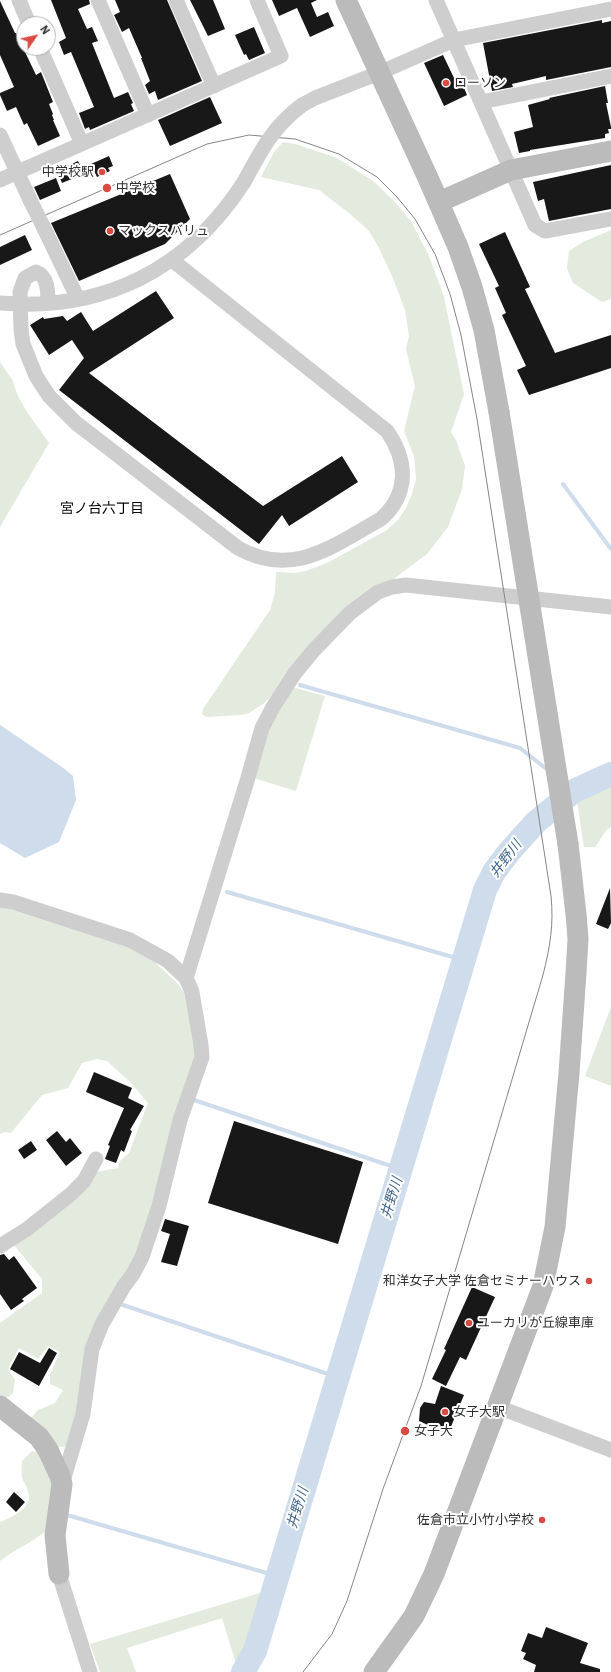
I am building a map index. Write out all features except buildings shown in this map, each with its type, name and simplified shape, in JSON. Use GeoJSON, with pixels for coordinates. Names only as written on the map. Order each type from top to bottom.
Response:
{"type":"FeatureCollection","features":[{"type":"Feature","properties":{"kind":"street"},"geometry":{"type":"LineString","coordinates":[[19,0],[26,16]]}},
{"type":"Feature","properties":{"kind":"street"},"geometry":{"type":"LineString","coordinates":[[98,0],[148,115]]}},
{"type":"Feature","properties":{"kind":"street"},"geometry":{"type":"LineString","coordinates":[[176,0],[214,86]]}},
{"type":"Feature","properties":{"kind":"street"},"geometry":{"type":"LineString","coordinates":[[0,180],[281,56],[257,0]]}},
{"type":"Feature","properties":{"kind":"street"},"geometry":{"type":"LineString","coordinates":[[346,0],[439,202],[458,247],[472,287],[484,330],[499,412],[568,844],[578,938],[569,1073],[556,1227],[543,1286],[498,1407],[424,1596],[402,1634],[374,1672]]}},
{"type":"Feature","properties":{"kind":"street"},"geometry":{"type":"LineString","coordinates":[[436,0],[535,225],[545,231],[611,219]]}},
{"type":"Feature","properties":{"kind":"street"},"geometry":{"type":"LineString","coordinates":[[0,303],[48,303],[78,299],[103,293],[150,274],[172,260],[207,230],[221,215],[244,182],[264,145],[276,128],[302,105],[315,98],[379,73],[454,40],[611,9]]}},
{"type":"Feature","properties":{"kind":"street"},"geometry":{"type":"LineString","coordinates":[[44,56],[82,144]]}},
{"type":"Feature","properties":{"kind":"street"},"geometry":{"type":"LineString","coordinates":[[481,102],[611,76]]}},
{"type":"Feature","properties":{"kind":"street"},"geometry":{"type":"LineString","coordinates":[[0,135],[78,299]]}},
{"type":"Feature","properties":{"kind":"street"},"geometry":{"type":"LineString","coordinates":[[439,202],[511,170],[611,151]]}},
{"type":"Feature","properties":{"kind":"street"},"geometry":{"type":"LineString","coordinates":[[48,303],[45,281],[40,273],[36,272],[25,278],[20,292],[23,344],[36,376],[49,396],[76,423],[238,548],[254,556],[270,560],[283,561],[303,559],[322,551],[381,519],[388,513],[399,495],[403,471],[399,450],[387,432],[172,260]]}},
{"type":"Feature","properties":{"kind":"street"},"geometry":{"type":"LineString","coordinates":[[186,978],[262,728],[273,707],[295,673],[314,650],[350,613],[378,592],[392,587],[406,586],[611,607]]}},
{"type":"Feature","properties":{"kind":"street"},"geometry":{"type":"LineString","coordinates":[[0,900],[13,902],[130,940],[168,961],[186,978],[192,992],[202,1057],[180,1120],[159,1206],[142,1257],[134,1274],[124,1286],[102,1324],[92,1349],[83,1414],[62,1484],[55,1535],[59,1574],[90,1672]]}},
{"type":"Feature","properties":{"kind":"street"},"geometry":{"type":"LineString","coordinates":[[0,1246],[27,1228],[71,1194],[84,1181],[96,1159]]}},
{"type":"Feature","properties":{"kind":"street"},"geometry":{"type":"LineString","coordinates":[[0,1406],[39,1437],[56,1466],[62,1484]]}},
{"type":"Feature","properties":{"kind":"street"},"geometry":{"type":"LineString","coordinates":[[498,1407],[611,1450]]}},
{"type":"Feature","properties":{"kind":"shaded area"},"geometry":{"type":"Polygon","coordinates":[[[283,142],[295,144],[337,158],[373,181],[394,201],[411,221],[429,256],[444,297],[464,394],[451,432],[456,440],[465,466],[462,489],[448,527],[427,554],[391,581],[263,704],[249,713],[241,715],[206,717],[202,714],[203,709],[270,610],[275,592],[276,572],[295,573],[306,571],[329,562],[387,530],[398,520],[406,508],[416,479],[414,456],[404,431],[415,386],[406,349],[409,336],[405,310],[393,278],[369,231],[349,213],[319,190],[261,177],[274,152],[283,142]]]}},
{"type":"Feature","properties":{"kind":"shaded area"},"geometry":{"type":"Polygon","coordinates":[[[611,230],[611,299],[602,302],[573,283],[567,268],[569,251],[583,242],[611,230]]]}},
{"type":"Feature","properties":{"kind":"shaded area"},"geometry":{"type":"Polygon","coordinates":[[[0,362],[13,381],[17,394],[27,412],[49,443],[0,527],[0,362]]]}},
{"type":"Feature","properties":{"kind":"shaded area"},"geometry":{"type":"Polygon","coordinates":[[[292,687],[325,696],[296,791],[257,779],[253,776],[267,729],[292,687]]]}},
{"type":"Feature","properties":{"kind":"shaded area"},"geometry":{"type":"Polygon","coordinates":[[[611,779],[611,827],[604,833],[595,847],[584,847],[576,795],[611,779]]]}},
{"type":"Feature","properties":{"kind":"shaded area"},"geometry":{"type":"Polygon","coordinates":[[[0,906],[128,947],[150,958],[178,984],[186,996],[198,1057],[154,1207],[80,1394],[68,1446],[54,1448],[30,1419],[38,1410],[55,1403],[63,1390],[50,1384],[50,1374],[60,1352],[48,1346],[38,1359],[19,1348],[8,1369],[15,1380],[13,1393],[4,1400],[0,1397],[0,1323],[42,1293],[42,1279],[13,1244],[96,1172],[118,1168],[120,1161],[129,1153],[148,1103],[130,1082],[107,1061],[97,1059],[82,1063],[68,1088],[42,1095],[11,1133],[4,1132],[0,1134],[0,906]]]}},
{"type":"Feature","properties":{"kind":"shaded area"},"geometry":{"type":"Polygon","coordinates":[[[611,1007],[611,1086],[585,1076],[611,1007]]]}},
{"type":"Feature","properties":{"kind":"shaded area"},"geometry":{"type":"Polygon","coordinates":[[[32,1451],[43,1454],[52,1480],[50,1527],[38,1537],[12,1552],[0,1561],[0,1522],[21,1511],[28,1502],[28,1491],[22,1475],[22,1461],[32,1451]]]}},
{"type":"Feature","properties":{"kind":"shaded area"},"geometry":{"type":"Polygon","coordinates":[[[270,1590],[254,1642],[238,1670],[222,1618],[127,1648],[136,1672],[100,1672],[90,1644],[270,1590]]]}},
{"type":"Feature","properties":{"kind":"water"},"geometry":{"type":"Polygon","coordinates":[[[0,725],[73,776],[76,800],[59,842],[25,858],[0,843],[0,725]]]}},
{"type":"Feature","properties":{"kind":"waterway"},"geometry":{"type":"LineString","coordinates":[[563,484],[611,549]]}},
{"type":"Feature","properties":{"kind":"waterway"},"geometry":{"type":"LineString","coordinates":[[300,685],[520,748],[549,771]]}},
{"type":"Feature","properties":{"kind":"waterway","name":"井野川"},"geometry":{"type":"LineString","coordinates":[[243,1672],[255,1651],[485,890],[494,872],[509,852],[536,822],[574,791],[611,774]]}},
{"type":"Feature","properties":{"kind":"waterway"},"geometry":{"type":"LineString","coordinates":[[566,785],[574,791]]}},
{"type":"Feature","properties":{"kind":"waterway"},"geometry":{"type":"LineString","coordinates":[[227,892],[463,960]]}},
{"type":"Feature","properties":{"kind":"waterway"},"geometry":{"type":"LineString","coordinates":[[194,1100],[400,1169]]}},
{"type":"Feature","properties":{"kind":"waterway"},"geometry":{"type":"LineString","coordinates":[[123,1305],[337,1377]]}},
{"type":"Feature","properties":{"kind":"waterway"},"geometry":{"type":"LineString","coordinates":[[67,1515],[277,1576]]}},
{"type":"Feature","properties":{"kind":"tram line"},"geometry":{"type":"LineString","coordinates":[[0,235],[207,144],[249,135],[295,139],[339,154],[377,177],[397,197],[415,219],[435,254],[450,294],[461,335],[477,419],[551,896],[551,936],[543,975],[421,1386],[383,1489],[347,1601],[332,1634],[303,1672]]}},
{"type":"Feature","properties":{"kind":"place","name":"ローソン"},"geometry":{"type":"Point","coordinates":[446,83]}},
{"type":"Feature","properties":{"kind":"place","name":"中学校駅"},"geometry":{"type":"Point","coordinates":[102,172]}},
{"type":"Feature","properties":{"kind":"place","name":"中学校"},"geometry":{"type":"Point","coordinates":[107,188]}},
{"type":"Feature","properties":{"kind":"place","name":"マックスバリュ"},"geometry":{"type":"Point","coordinates":[110,231]}},
{"type":"Feature","properties":{"kind":"place","name":"和洋女子大学 佐倉セミナーハウス"},"geometry":{"type":"Point","coordinates":[589,1281]}},
{"type":"Feature","properties":{"kind":"place","name":"ユーカリが丘線車庫"},"geometry":{"type":"Point","coordinates":[469,1323]}},
{"type":"Feature","properties":{"kind":"place","name":"女子大駅"},"geometry":{"type":"Point","coordinates":[445,1412]}},
{"type":"Feature","properties":{"kind":"place","name":"女子大"},"geometry":{"type":"Point","coordinates":[405,1431]}},
{"type":"Feature","properties":{"kind":"place","name":"佐倉市立小竹小学校"},"geometry":{"type":"Point","coordinates":[542,1520]}},
{"type":"Feature","properties":{"kind":"district","name":"宮ノ台六丁目"},"geometry":{"type":"Point","coordinates":[102,509]}}]}
